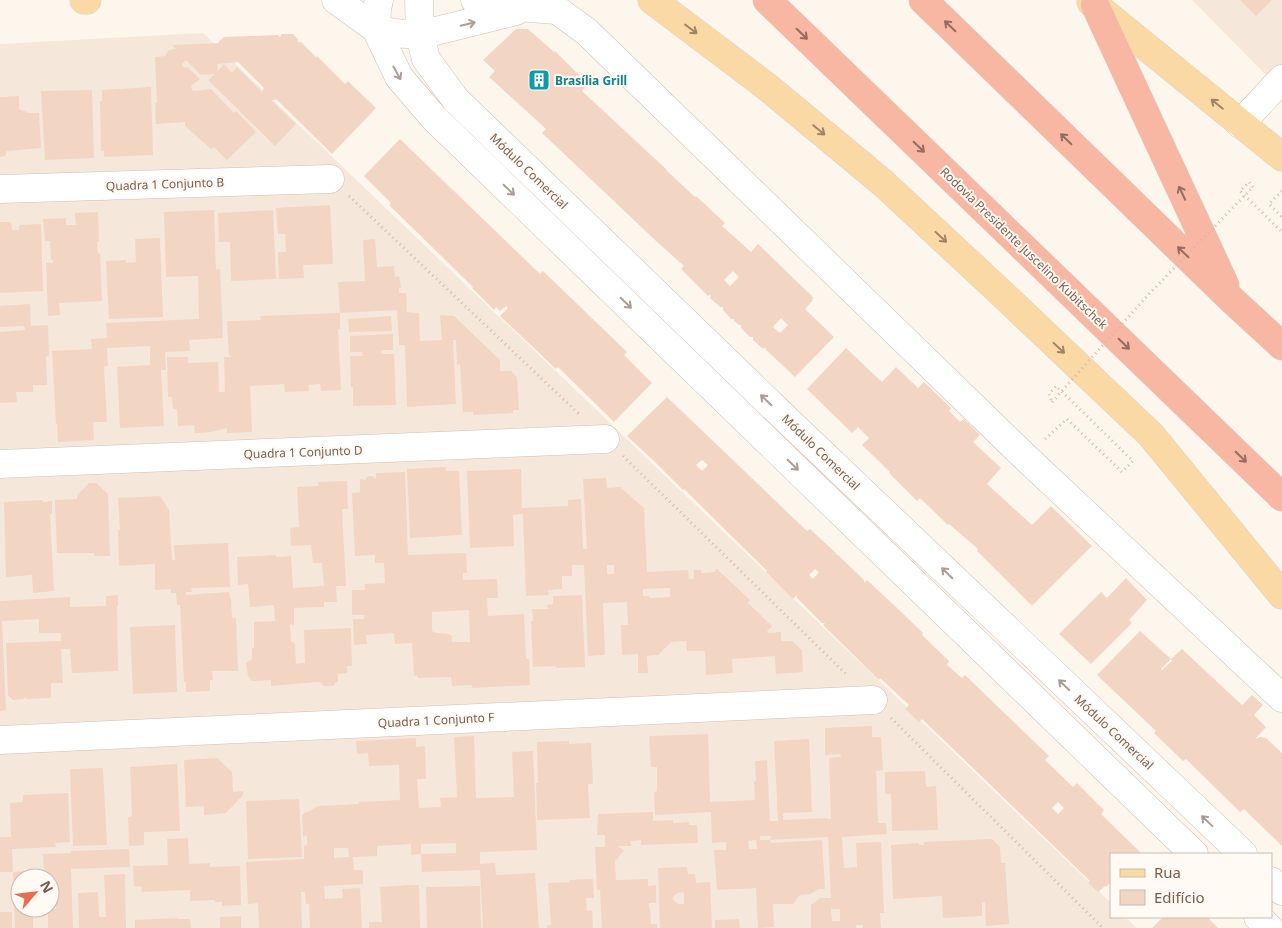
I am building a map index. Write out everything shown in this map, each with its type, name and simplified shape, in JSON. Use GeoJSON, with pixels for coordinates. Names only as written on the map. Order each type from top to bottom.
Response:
{"type":"FeatureCollection","features":[{"type":"Feature","properties":{"kind":"highway","name":"Rodovia Presidente Juscelino Kubitschek"},"geometry":{"type":"LineString","coordinates":[[767,0],[1282,497]]}},
{"type":"Feature","properties":{"kind":"highway"},"geometry":{"type":"LineString","coordinates":[[923,0],[1232,300],[1282,346]]}},
{"type":"Feature","properties":{"kind":"highway"},"geometry":{"type":"LineString","coordinates":[[1095,2],[1232,300]]}},
{"type":"Feature","properties":{"kind":"main road"},"geometry":{"type":"LineString","coordinates":[[652,0],[766,86],[875,177],[1151,434],[1282,595]]}},
{"type":"Feature","properties":{"kind":"main road"},"geometry":{"type":"LineString","coordinates":[[1095,2],[1282,157]]}},
{"type":"Feature","properties":{"kind":"street"},"geometry":{"type":"LineString","coordinates":[[336,0],[376,29],[394,33],[420,35],[529,8]]}},
{"type":"Feature","properties":{"kind":"street"},"geometry":{"type":"LineString","coordinates":[[379,0],[376,29],[399,77],[434,118],[1193,853]]}},
{"type":"Feature","properties":{"kind":"street","name":"Módulo Comercial"},"geometry":{"type":"LineString","coordinates":[[419,0],[420,35],[426,58],[456,100],[786,419],[1242,853]]}},
{"type":"Feature","properties":{"kind":"street"},"geometry":{"type":"LineString","coordinates":[[475,0],[556,10],[587,32],[1026,457],[1282,698]]}},
{"type":"Feature","properties":{"kind":"street"},"geometry":{"type":"LineString","coordinates":[[1240,124],[1282,80]]}},
{"type":"Feature","properties":{"kind":"street"},"geometry":{"type":"LineString","coordinates":[[434,118],[456,100]]}},
{"type":"Feature","properties":{"kind":"street","name":"Quadra 1 Conjunto B"},"geometry":{"type":"LineString","coordinates":[[0,189],[330,179]]}},
{"type":"Feature","properties":{"kind":"street"},"geometry":{"type":"LineString","coordinates":[[766,439],[786,419]]}},
{"type":"Feature","properties":{"kind":"street","name":"Quadra 1 Conjunto D"},"geometry":{"type":"LineString","coordinates":[[0,464],[606,439]]}},
{"type":"Feature","properties":{"kind":"street","name":"Quadra 1 Conjunto F"},"geometry":{"type":"LineString","coordinates":[[0,740],[873,700]]}},
{"type":"Feature","properties":{"kind":"street"},"geometry":{"type":"LineString","coordinates":[[1063,726],[1084,704]]}},
{"type":"Feature","properties":{"kind":"street"},"geometry":{"type":"LineString","coordinates":[[1272,882],[1282,892]]}},
{"type":"Feature","properties":{"kind":"street"},"geometry":{"type":"LineString","coordinates":[[1259,918],[1269,928]]}},
{"type":"Feature","properties":{"kind":"path"},"geometry":{"type":"LineString","coordinates":[[330,179],[606,439],[1103,928]]}},
{"type":"Feature","properties":{"kind":"path"},"geometry":{"type":"LineString","coordinates":[[1026,457],[1067,418],[1122,472],[1133,461],[1056,386],[1049,394],[1052,402],[1148,295],[1253,187],[1248,182],[1240,191],[1282,232]]}},
{"type":"Feature","properties":{"kind":"path"},"geometry":{"type":"LineString","coordinates":[[1282,191],[1269,204],[1282,217]]}},
{"type":"Feature","properties":{"kind":"shaded area"},"geometry":{"type":"Polygon","coordinates":[[[1192,0],[1282,0],[1282,91],[1192,0]]]}},
{"type":"Feature","properties":{"kind":"shaded area"},"geometry":{"type":"Polygon","coordinates":[[[203,33],[1110,902],[1110,918],[1126,918],[1137,928],[0,928],[0,44],[203,33]]]}},
{"type":"Feature","properties":{"kind":"building"},"geometry":{"type":"Polygon","coordinates":[[[1240,0],[1272,0],[1256,16],[1240,0]]]}},
{"type":"Feature","properties":{"kind":"building"},"geometry":{"type":"Polygon","coordinates":[[[516,29],[528,29],[555,51],[588,84],[582,91],[725,223],[722,226],[751,252],[758,244],[814,298],[805,309],[834,337],[795,377],[765,349],[767,348],[762,348],[753,340],[753,337],[750,337],[741,328],[741,325],[734,321],[734,319],[731,319],[723,310],[723,307],[720,307],[710,298],[711,294],[708,296],[681,269],[684,266],[542,133],[546,129],[489,77],[495,71],[483,60],[516,29]],[[733,271],[724,280],[730,286],[739,277],[733,271]],[[781,318],[773,327],[780,333],[788,325],[781,318]]]}},
{"type":"Feature","properties":{"kind":"building"},"geometry":{"type":"Polygon","coordinates":[[[282,34],[293,34],[298,39],[298,42],[301,42],[315,58],[317,56],[345,84],[348,81],[376,108],[332,154],[276,99],[271,100],[296,124],[275,146],[208,80],[215,74],[201,75],[186,60],[182,64],[183,67],[187,67],[200,79],[191,86],[192,90],[211,89],[256,132],[227,160],[214,147],[211,149],[185,126],[185,122],[156,124],[155,57],[165,56],[169,50],[176,49],[172,45],[219,43],[224,37],[278,35],[280,37],[282,34]],[[238,62],[217,64],[218,71],[224,64],[232,73],[237,67],[262,92],[264,88],[238,62]]]}},
{"type":"Feature","properties":{"kind":"building"},"geometry":{"type":"Polygon","coordinates":[[[151,87],[153,155],[104,157],[104,151],[101,151],[100,101],[102,101],[102,90],[151,87]]]}},
{"type":"Feature","properties":{"kind":"building"},"geometry":{"type":"Polygon","coordinates":[[[92,90],[94,158],[45,160],[41,91],[92,90]]]}},
{"type":"Feature","properties":{"kind":"building"},"geometry":{"type":"Polygon","coordinates":[[[19,96],[19,109],[29,113],[39,113],[41,148],[7,151],[5,156],[0,157],[0,97],[19,96]]]}},
{"type":"Feature","properties":{"kind":"building"},"geometry":{"type":"Polygon","coordinates":[[[400,139],[540,274],[543,271],[627,352],[624,355],[652,383],[614,422],[558,367],[556,369],[500,316],[508,308],[506,306],[500,311],[496,307],[494,310],[389,205],[391,203],[364,176],[400,139]]]}},
{"type":"Feature","properties":{"kind":"building"},"geometry":{"type":"Polygon","coordinates":[[[330,205],[333,264],[303,265],[304,278],[279,279],[278,252],[286,252],[285,234],[278,234],[276,208],[330,205]]]}},
{"type":"Feature","properties":{"kind":"building"},"geometry":{"type":"Polygon","coordinates":[[[214,210],[216,270],[220,269],[223,338],[189,340],[190,351],[165,352],[166,370],[161,370],[164,426],[120,428],[117,367],[150,365],[150,346],[107,348],[108,366],[104,366],[107,422],[93,422],[94,440],[58,442],[52,351],[92,349],[91,339],[107,338],[106,323],[199,319],[198,276],[166,277],[164,212],[214,210]]]}},
{"type":"Feature","properties":{"kind":"building"},"geometry":{"type":"Polygon","coordinates":[[[273,210],[276,279],[231,281],[230,242],[219,242],[218,213],[273,210]]]}},
{"type":"Feature","properties":{"kind":"building"},"geometry":{"type":"Polygon","coordinates":[[[98,212],[99,242],[97,242],[98,254],[100,253],[102,301],[59,303],[60,315],[48,316],[46,263],[53,263],[53,260],[51,260],[50,241],[45,241],[43,219],[66,218],[66,225],[76,225],[75,213],[98,212]]]}},
{"type":"Feature","properties":{"kind":"building"},"geometry":{"type":"Polygon","coordinates":[[[0,222],[11,222],[12,230],[19,230],[19,225],[41,224],[43,291],[0,293],[0,222]]]}},
{"type":"Feature","properties":{"kind":"building"},"geometry":{"type":"Polygon","coordinates":[[[160,238],[163,317],[109,319],[106,261],[126,260],[126,263],[136,262],[135,239],[160,238]]]}},
{"type":"Feature","properties":{"kind":"building"},"geometry":{"type":"Polygon","coordinates":[[[375,239],[377,267],[394,266],[395,277],[399,276],[401,288],[399,288],[399,293],[406,293],[407,312],[419,313],[420,341],[442,340],[440,315],[454,316],[500,360],[500,371],[510,370],[517,377],[519,410],[513,410],[513,413],[473,415],[473,412],[463,412],[460,364],[457,365],[456,340],[453,340],[456,404],[407,407],[405,345],[399,345],[397,310],[340,313],[338,282],[365,281],[363,240],[375,239]]]}},
{"type":"Feature","properties":{"kind":"building"},"geometry":{"type":"Polygon","coordinates":[[[30,304],[31,326],[48,325],[49,356],[46,357],[47,385],[33,385],[33,392],[16,392],[17,402],[0,403],[0,332],[25,330],[24,326],[0,327],[0,306],[30,304]]]}},
{"type":"Feature","properties":{"kind":"building"},"geometry":{"type":"Polygon","coordinates":[[[340,313],[340,329],[338,329],[341,390],[321,391],[320,384],[308,385],[309,391],[285,392],[284,384],[250,386],[252,432],[227,433],[227,428],[195,433],[194,425],[178,426],[177,409],[173,409],[172,397],[168,397],[167,357],[188,357],[188,363],[218,362],[219,392],[225,392],[224,357],[231,357],[231,355],[229,356],[227,321],[261,320],[260,316],[340,313]]]}},
{"type":"Feature","properties":{"kind":"building"},"geometry":{"type":"Polygon","coordinates":[[[391,316],[392,331],[349,332],[348,319],[391,316]]]}},
{"type":"Feature","properties":{"kind":"building"},"geometry":{"type":"Polygon","coordinates":[[[393,334],[393,350],[381,350],[381,354],[394,354],[396,405],[353,406],[350,356],[363,356],[362,352],[350,352],[350,336],[393,334]]]}},
{"type":"Feature","properties":{"kind":"building"},"geometry":{"type":"Polygon","coordinates":[[[846,348],[882,382],[896,367],[918,388],[924,382],[951,408],[949,411],[960,422],[964,419],[980,435],[973,442],[1001,468],[987,484],[1032,525],[1051,506],[1092,546],[1032,606],[977,551],[978,549],[948,525],[920,498],[917,501],[889,473],[862,445],[869,438],[858,427],[852,433],[807,389],[846,348]]]}},
{"type":"Feature","properties":{"kind":"building"},"geometry":{"type":"Polygon","coordinates":[[[667,397],[807,531],[810,529],[837,554],[835,555],[838,555],[864,580],[864,583],[867,580],[896,607],[949,661],[947,665],[962,678],[965,675],[1049,756],[1045,760],[1073,787],[1077,783],[1104,810],[1101,814],[1140,852],[1110,853],[1110,883],[1098,892],[1088,883],[1090,881],[922,719],[919,722],[905,709],[909,705],[880,678],[879,680],[823,625],[825,623],[822,623],[797,598],[797,595],[793,599],[767,571],[627,436],[667,397]],[[702,460],[696,465],[702,471],[708,465],[702,460]],[[815,569],[809,575],[813,579],[819,572],[815,569]],[[1058,802],[1052,808],[1058,814],[1064,808],[1058,802]]]}},
{"type":"Feature","properties":{"kind":"building"},"geometry":{"type":"Polygon","coordinates":[[[446,467],[446,471],[459,471],[462,535],[410,538],[407,469],[446,467]]]}},
{"type":"Feature","properties":{"kind":"building"},"geometry":{"type":"Polygon","coordinates":[[[521,469],[522,508],[568,506],[568,500],[581,499],[583,549],[587,549],[583,479],[606,478],[607,488],[620,487],[644,508],[647,572],[688,570],[689,579],[694,579],[694,570],[701,570],[701,573],[715,572],[715,569],[717,569],[750,600],[748,603],[772,626],[767,631],[769,633],[781,632],[781,641],[792,641],[802,650],[803,672],[776,674],[775,656],[732,659],[733,673],[706,675],[705,651],[687,651],[686,641],[671,642],[658,655],[647,656],[648,673],[638,673],[638,654],[622,655],[621,625],[628,625],[627,602],[603,603],[605,655],[588,656],[584,565],[572,565],[572,576],[562,576],[562,589],[548,590],[549,595],[526,596],[523,514],[513,515],[514,546],[470,548],[467,471],[521,469]],[[607,565],[607,574],[614,574],[614,565],[607,565]],[[670,588],[643,589],[643,596],[649,596],[650,598],[670,597],[670,588]]]}},
{"type":"Feature","properties":{"kind":"building"},"geometry":{"type":"Polygon","coordinates":[[[405,472],[408,555],[466,553],[467,573],[463,573],[463,580],[497,579],[498,598],[487,598],[488,616],[524,614],[526,659],[529,659],[530,685],[472,688],[472,685],[452,686],[451,677],[418,678],[417,675],[414,676],[412,643],[395,644],[394,633],[366,635],[367,644],[354,645],[353,619],[364,619],[364,615],[352,615],[352,590],[365,590],[365,584],[385,583],[384,563],[375,563],[375,555],[355,556],[352,493],[360,492],[360,479],[365,480],[368,476],[372,476],[376,479],[376,473],[405,472]],[[469,610],[432,612],[432,631],[452,636],[452,642],[470,642],[469,610]]]}},
{"type":"Feature","properties":{"kind":"building"},"geometry":{"type":"Polygon","coordinates":[[[347,481],[348,509],[342,509],[346,586],[336,586],[337,602],[324,602],[324,607],[294,608],[294,625],[290,624],[291,641],[295,644],[296,664],[305,663],[304,630],[351,628],[352,666],[347,666],[347,673],[338,674],[338,682],[333,686],[324,686],[317,682],[271,686],[271,680],[252,681],[248,676],[246,663],[252,659],[254,622],[275,621],[274,605],[250,607],[248,584],[238,585],[237,557],[291,556],[293,588],[324,586],[322,563],[313,563],[311,545],[291,546],[290,528],[299,527],[297,487],[318,486],[318,482],[347,481]]]}},
{"type":"Feature","properties":{"kind":"building"},"geometry":{"type":"Polygon","coordinates":[[[89,483],[96,483],[108,494],[110,556],[94,556],[94,553],[57,553],[55,500],[77,499],[77,495],[89,483]]]}},
{"type":"Feature","properties":{"kind":"building"},"geometry":{"type":"Polygon","coordinates":[[[160,496],[169,510],[172,560],[175,560],[174,545],[228,543],[230,587],[191,588],[192,592],[186,592],[186,595],[229,592],[232,618],[236,618],[238,671],[212,671],[213,680],[210,680],[210,691],[186,692],[180,605],[177,605],[176,593],[171,593],[171,589],[155,590],[155,564],[119,566],[118,530],[120,530],[118,498],[160,496]]]}},
{"type":"Feature","properties":{"kind":"building"},"geometry":{"type":"Polygon","coordinates":[[[43,500],[43,502],[52,501],[52,514],[50,514],[54,591],[33,593],[32,575],[6,577],[4,502],[43,500]]]}},
{"type":"Feature","properties":{"kind":"building"},"geometry":{"type":"Polygon","coordinates":[[[1126,578],[1147,600],[1129,620],[1132,623],[1091,664],[1059,634],[1101,592],[1107,598],[1126,578]]]}},
{"type":"Feature","properties":{"kind":"building"},"geometry":{"type":"Polygon","coordinates":[[[118,595],[118,671],[72,673],[70,649],[61,649],[63,683],[51,683],[51,698],[26,699],[27,695],[24,699],[13,700],[8,695],[6,643],[61,641],[61,633],[39,633],[39,619],[2,621],[6,710],[0,711],[0,601],[70,597],[70,607],[106,606],[106,596],[118,595]]]}},
{"type":"Feature","properties":{"kind":"building"},"geometry":{"type":"Polygon","coordinates":[[[582,595],[585,667],[533,667],[532,609],[548,609],[547,605],[553,604],[553,596],[582,595]]]}},
{"type":"Feature","properties":{"kind":"building"},"geometry":{"type":"Polygon","coordinates":[[[175,625],[177,692],[133,694],[130,627],[175,625]]]}},
{"type":"Feature","properties":{"kind":"building"},"geometry":{"type":"Polygon","coordinates":[[[1140,631],[1171,659],[1182,649],[1242,705],[1252,695],[1263,705],[1254,715],[1266,727],[1255,739],[1260,737],[1266,738],[1282,753],[1282,846],[1244,809],[1240,812],[1186,759],[1183,761],[1154,733],[1156,731],[1097,675],[1140,631]],[[1171,659],[1161,669],[1162,670],[1172,661],[1171,659]]]}},
{"type":"Feature","properties":{"kind":"building"},"geometry":{"type":"Polygon","coordinates":[[[872,726],[872,737],[881,737],[883,770],[876,771],[878,823],[886,823],[887,834],[842,837],[844,868],[857,867],[856,843],[881,842],[884,913],[880,913],[881,928],[863,928],[863,925],[856,925],[856,928],[811,928],[811,904],[820,898],[831,898],[828,837],[770,840],[771,843],[822,840],[825,889],[800,895],[793,904],[773,904],[774,927],[758,928],[756,888],[717,890],[714,850],[726,850],[726,842],[712,843],[711,812],[655,815],[654,792],[657,791],[657,767],[651,767],[649,736],[708,734],[710,802],[755,800],[755,761],[767,760],[770,821],[778,821],[774,741],[809,739],[812,812],[783,813],[783,820],[831,819],[829,758],[841,757],[840,754],[825,755],[825,728],[872,726]],[[760,836],[760,840],[770,840],[771,836],[760,836]],[[756,840],[748,841],[749,849],[757,849],[756,840]],[[831,909],[832,921],[840,921],[840,909],[831,909]]]}},
{"type":"Feature","properties":{"kind":"building"},"geometry":{"type":"Polygon","coordinates":[[[474,736],[476,798],[514,797],[512,752],[533,751],[537,850],[480,852],[480,864],[495,863],[496,875],[535,873],[539,928],[483,928],[480,870],[422,872],[421,854],[411,855],[411,844],[377,846],[377,856],[353,857],[354,870],[363,870],[363,884],[324,886],[325,899],[343,898],[342,889],[360,888],[362,928],[310,928],[309,904],[306,904],[305,892],[301,892],[302,928],[259,928],[258,903],[248,904],[246,862],[304,859],[304,846],[307,845],[307,835],[303,837],[302,815],[318,806],[400,800],[399,765],[369,766],[368,753],[357,754],[356,741],[416,738],[416,747],[425,746],[426,779],[417,779],[419,808],[441,807],[440,798],[457,797],[454,737],[474,736]],[[456,843],[421,844],[421,854],[456,853],[456,843]],[[334,848],[334,858],[349,857],[348,848],[334,848]]]}},
{"type":"Feature","properties":{"kind":"building"},"geometry":{"type":"Polygon","coordinates":[[[569,741],[569,744],[591,743],[593,784],[588,784],[590,818],[537,820],[537,742],[569,741]]]}},
{"type":"Feature","properties":{"kind":"building"},"geometry":{"type":"Polygon","coordinates":[[[217,758],[232,772],[233,792],[243,791],[243,795],[226,813],[204,815],[204,806],[186,807],[184,760],[217,758]]]}},
{"type":"Feature","properties":{"kind":"building"},"geometry":{"type":"Polygon","coordinates":[[[177,764],[180,831],[144,832],[144,845],[129,846],[128,817],[132,816],[130,767],[177,764]]]}},
{"type":"Feature","properties":{"kind":"building"},"geometry":{"type":"Polygon","coordinates":[[[103,768],[107,845],[73,846],[70,769],[103,768]]]}},
{"type":"Feature","properties":{"kind":"building"},"geometry":{"type":"Polygon","coordinates":[[[925,771],[926,787],[936,786],[938,830],[892,831],[891,794],[885,794],[885,772],[925,771]]]}},
{"type":"Feature","properties":{"kind":"building"},"geometry":{"type":"Polygon","coordinates":[[[68,793],[70,842],[55,843],[56,847],[12,849],[13,868],[10,868],[10,872],[0,872],[0,837],[11,837],[10,803],[23,802],[23,795],[68,793]]]}},
{"type":"Feature","properties":{"kind":"building"},"geometry":{"type":"Polygon","coordinates":[[[299,799],[302,857],[248,859],[246,801],[299,799]]]}},
{"type":"Feature","properties":{"kind":"building"},"geometry":{"type":"Polygon","coordinates":[[[653,812],[653,821],[673,820],[673,823],[689,822],[689,825],[697,825],[698,843],[641,845],[641,840],[630,841],[631,846],[618,846],[624,851],[615,861],[616,880],[648,879],[648,886],[656,885],[656,903],[649,903],[649,908],[651,924],[657,924],[657,928],[602,928],[600,890],[597,890],[595,847],[605,847],[605,835],[597,835],[598,814],[653,812]]]}},
{"type":"Feature","properties":{"kind":"building"},"geometry":{"type":"Polygon","coordinates":[[[188,838],[189,864],[210,863],[210,867],[240,866],[241,905],[222,906],[222,902],[215,902],[215,900],[190,901],[190,890],[141,892],[142,887],[134,886],[133,866],[168,865],[167,839],[188,838]]]}},
{"type":"Feature","properties":{"kind":"building"},"geometry":{"type":"Polygon","coordinates":[[[992,839],[1000,847],[1001,863],[1005,863],[1009,924],[986,926],[985,902],[982,903],[982,916],[943,918],[942,896],[893,899],[891,845],[919,843],[919,845],[924,845],[924,842],[992,839]]]}},
{"type":"Feature","properties":{"kind":"building"},"geometry":{"type":"Polygon","coordinates":[[[129,849],[130,867],[71,869],[73,928],[48,928],[48,918],[60,918],[60,868],[44,868],[43,854],[71,853],[70,851],[129,849]]]}},
{"type":"Feature","properties":{"kind":"building"},"geometry":{"type":"Polygon","coordinates":[[[687,867],[688,874],[695,874],[696,883],[710,882],[712,928],[660,928],[658,868],[687,867]],[[684,892],[677,893],[672,898],[678,904],[684,904],[684,892]]]}},
{"type":"Feature","properties":{"kind":"building"},"geometry":{"type":"Polygon","coordinates":[[[125,874],[126,928],[79,928],[78,893],[98,892],[99,917],[106,917],[104,875],[125,874]]]}},
{"type":"Feature","properties":{"kind":"building"},"geometry":{"type":"Polygon","coordinates":[[[593,879],[594,898],[586,898],[587,911],[592,910],[593,928],[547,928],[547,925],[551,925],[548,883],[593,879]]]}},
{"type":"Feature","properties":{"kind":"building"},"geometry":{"type":"Polygon","coordinates":[[[419,885],[420,928],[369,928],[369,922],[382,922],[380,887],[419,885]]]}},
{"type":"Feature","properties":{"kind":"building"},"geometry":{"type":"Polygon","coordinates":[[[480,886],[481,928],[427,928],[426,887],[480,886]]]}},
{"type":"Feature","properties":{"kind":"building"},"geometry":{"type":"Polygon","coordinates":[[[0,912],[10,912],[12,928],[0,928],[0,912]]]}},
{"type":"Feature","properties":{"kind":"building"},"geometry":{"type":"Polygon","coordinates":[[[241,916],[241,928],[220,928],[220,917],[241,916]]]}},
{"type":"Feature","properties":{"kind":"building"},"geometry":{"type":"Polygon","coordinates":[[[15,918],[33,918],[33,928],[15,928],[15,918]]]}},
{"type":"Feature","properties":{"kind":"building"},"geometry":{"type":"Polygon","coordinates":[[[1162,918],[1208,918],[1218,928],[1152,928],[1162,918]]]}},
{"type":"Feature","properties":{"kind":"building"},"geometry":{"type":"Polygon","coordinates":[[[190,919],[191,928],[135,928],[135,920],[190,919]]]}},
{"type":"Feature","properties":{"kind":"building"},"geometry":{"type":"Polygon","coordinates":[[[739,919],[740,928],[715,928],[715,920],[739,919]]]}},
{"type":"Feature","properties":{"kind":"place","name":"Brasília Grill"},"geometry":{"type":"Point","coordinates":[539,80]}}]}
